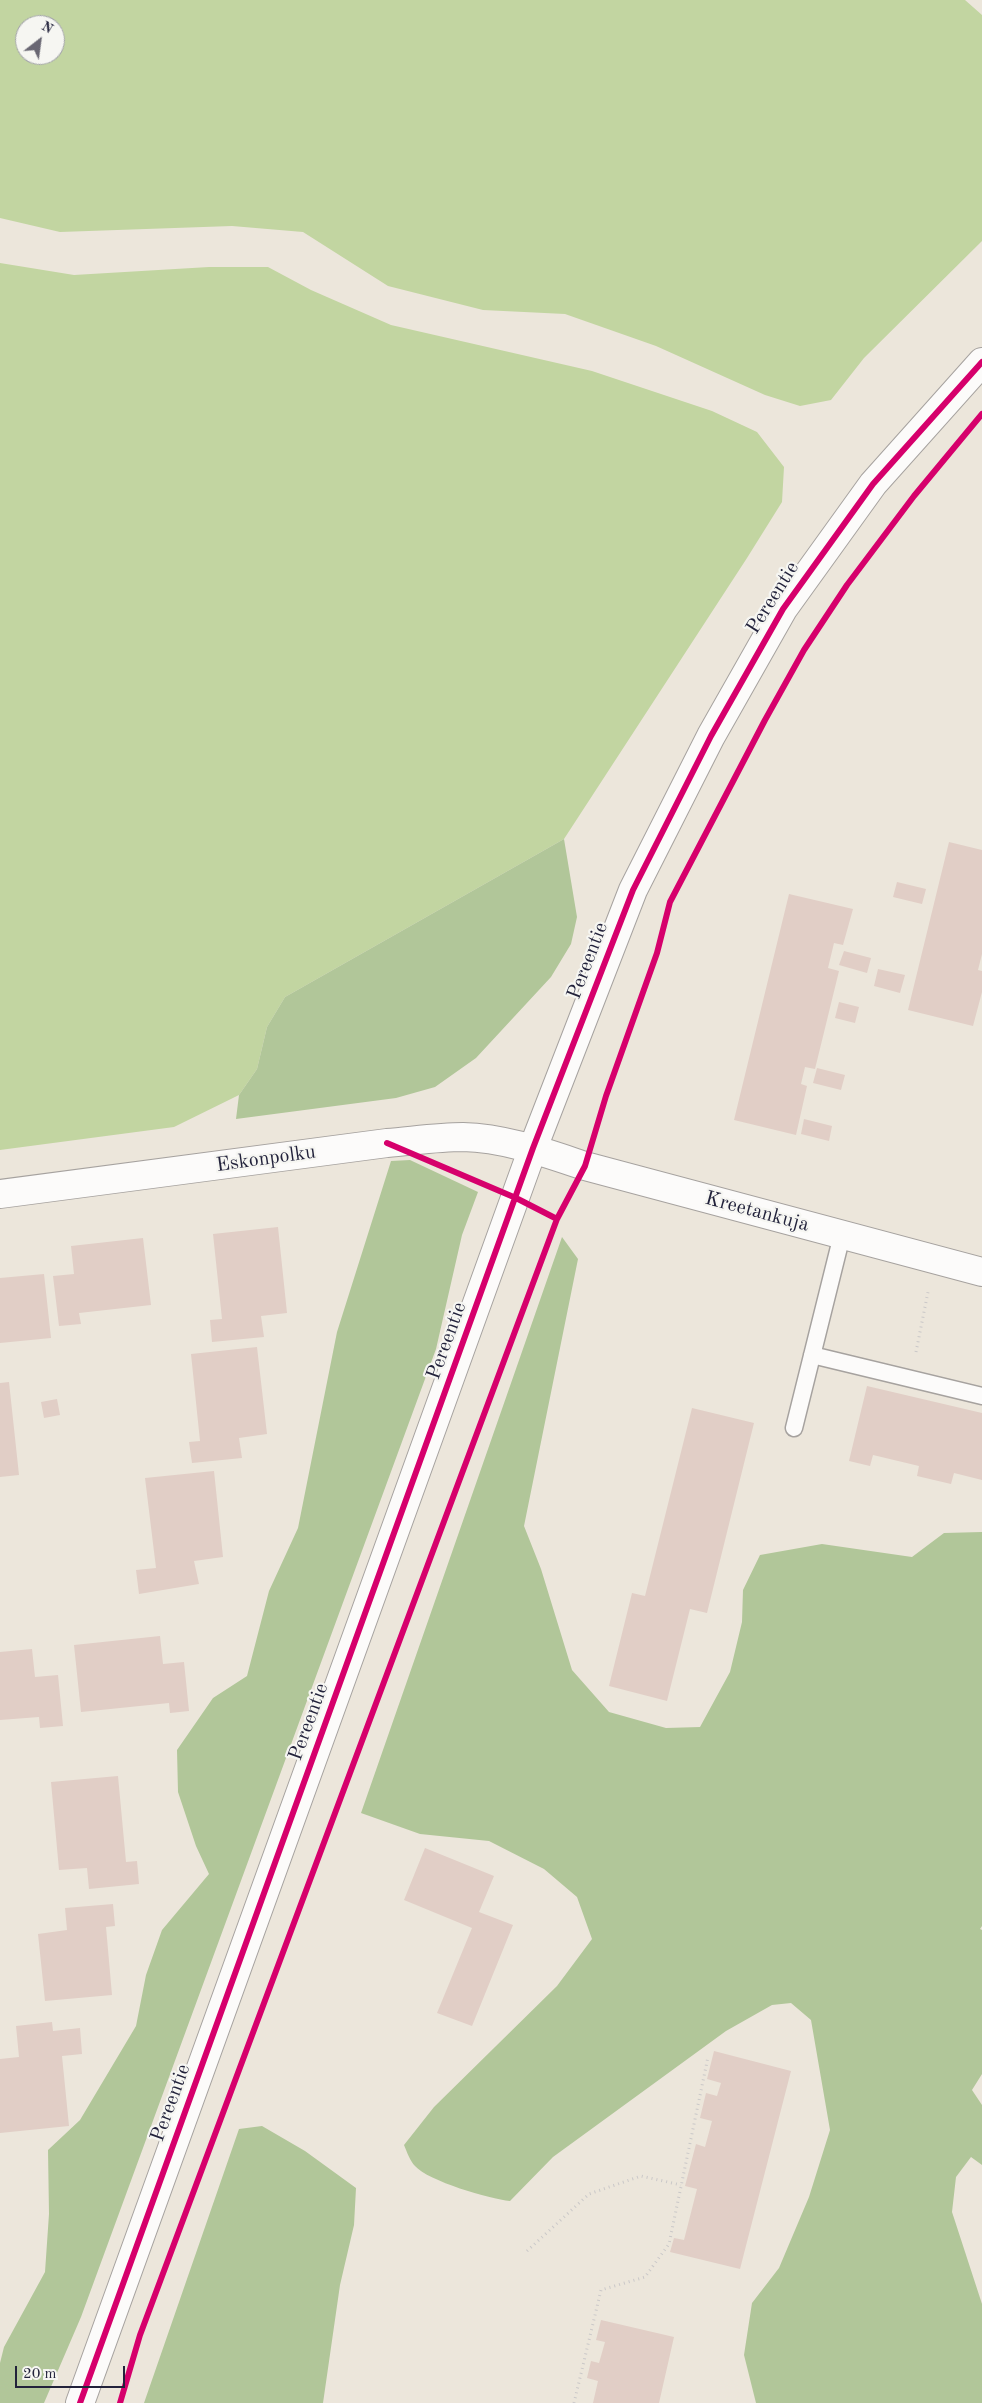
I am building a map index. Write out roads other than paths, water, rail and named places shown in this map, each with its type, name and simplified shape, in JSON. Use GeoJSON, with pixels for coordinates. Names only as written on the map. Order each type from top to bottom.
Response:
{"type":"FeatureCollection","features":[{"type":"Feature","properties":{"kind":"street","name":"Pereentie"},"geometry":{"type":"LineString","coordinates":[[80,2403],[532,1148],[633,890],[711,736],[783,609],[873,484],[982,362]]}},
{"type":"Feature","properties":{"kind":"street","name":"Eskonpolku"},"geometry":{"type":"LineString","coordinates":[[0,1194],[387,1143],[463,1137],[532,1148]]}},
{"type":"Feature","properties":{"kind":"street","name":"Kreetankuja"},"geometry":{"type":"LineString","coordinates":[[532,1148],[586,1166],[982,1272]]}},
{"type":"Feature","properties":{"kind":"lane"},"geometry":{"type":"LineString","coordinates":[[794,1428],[842,1235]]}},
{"type":"Feature","properties":{"kind":"lane"},"geometry":{"type":"LineString","coordinates":[[812,1355],[982,1396]]}}]}
